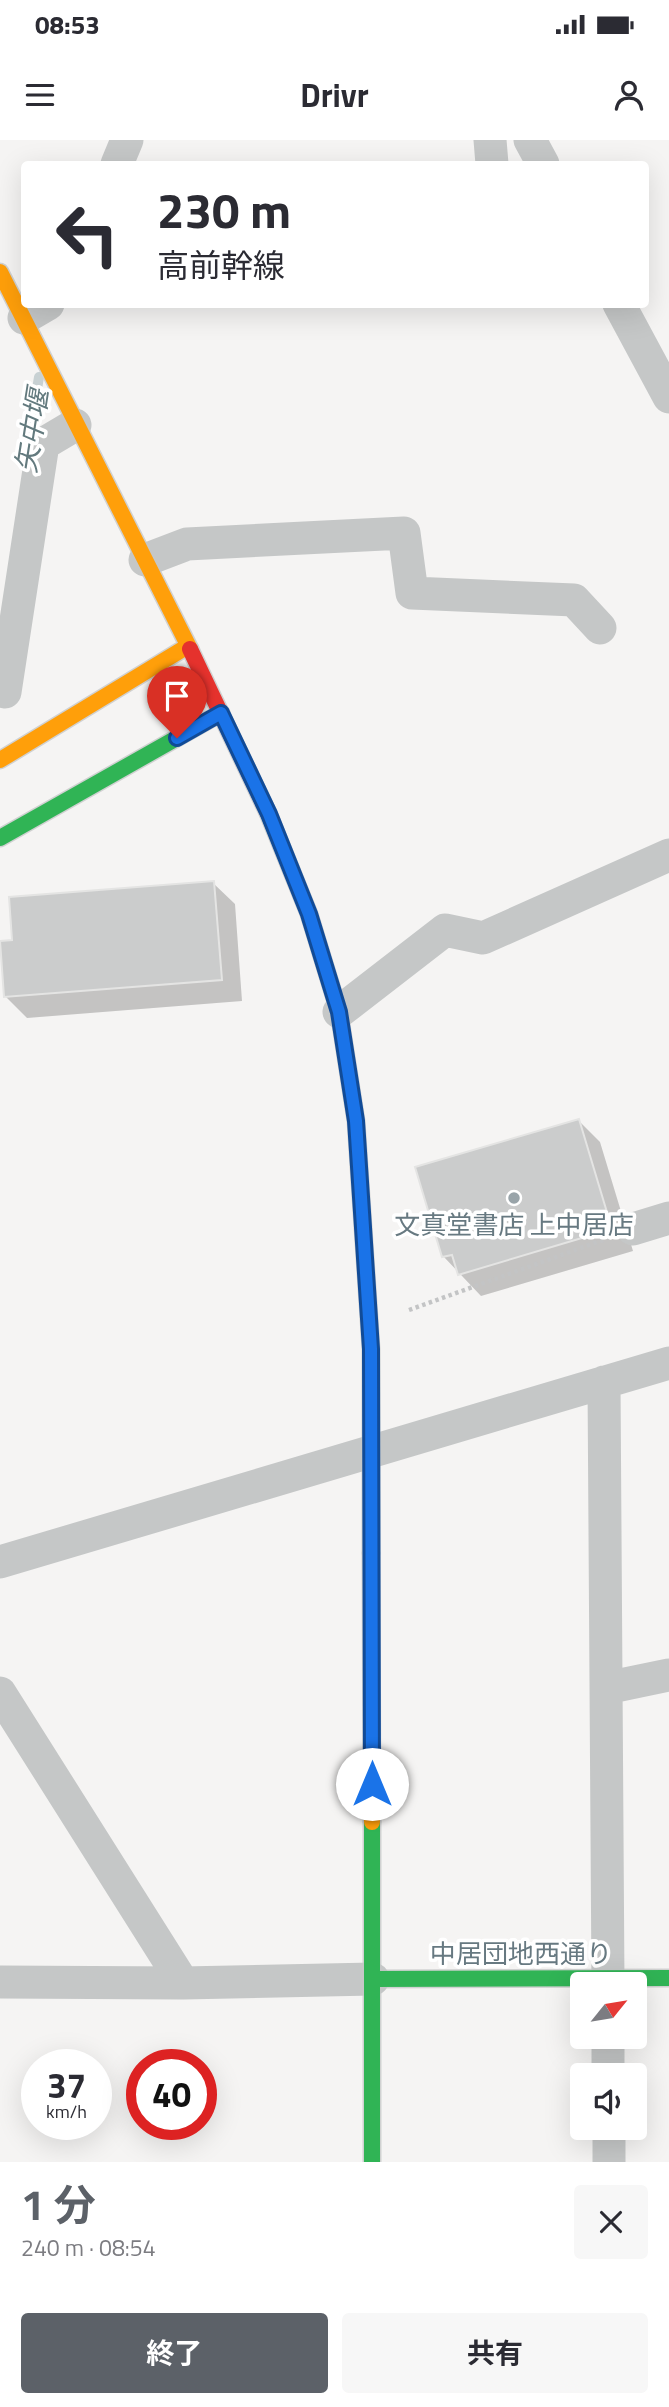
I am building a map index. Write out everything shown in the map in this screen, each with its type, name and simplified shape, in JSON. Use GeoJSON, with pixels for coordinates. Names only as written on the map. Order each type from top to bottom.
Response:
{"type":"FeatureCollection","features":[{"type":"Feature","properties":{"kind":"street"},"geometry":{"type":"LineString","coordinates":[[118,161],[127,140]]}},
{"type":"Feature","properties":{"kind":"street"},"geometry":{"type":"LineString","coordinates":[[490,140],[492,161]]}},
{"type":"Feature","properties":{"kind":"street"},"geometry":{"type":"LineString","coordinates":[[530,140],[541,161]]}},
{"type":"Feature","properties":{"kind":"street"},"geometry":{"type":"LineString","coordinates":[[0,272],[21,295]]}},
{"type":"Feature","properties":{"kind":"street"},"geometry":{"type":"LineString","coordinates":[[621,308],[669,397]]}},
{"type":"Feature","properties":{"kind":"street"},"geometry":{"type":"LineString","coordinates":[[36,311],[75,425],[188,646],[269,814],[309,914],[339,1012],[356,1121],[370,1307],[372,2162]]}},
{"type":"Feature","properties":{"kind":"street"},"geometry":{"type":"LineString","coordinates":[[5,692],[43,444],[75,425]]}},
{"type":"Feature","properties":{"kind":"street"},"geometry":{"type":"LineString","coordinates":[[145,560],[187,544],[404,533],[412,593],[574,600],[600,628]]}},
{"type":"Feature","properties":{"kind":"street"},"geometry":{"type":"LineString","coordinates":[[0,760],[188,646]]}},
{"type":"Feature","properties":{"kind":"street"},"geometry":{"type":"LineString","coordinates":[[0,838],[221,713]]}},
{"type":"Feature","properties":{"kind":"street"},"geometry":{"type":"LineString","coordinates":[[339,1012],[445,930],[483,939],[669,855]]}},
{"type":"Feature","properties":{"kind":"street"},"geometry":{"type":"LineString","coordinates":[[633,1229],[669,1218]]}},
{"type":"Feature","properties":{"kind":"street"},"geometry":{"type":"LineString","coordinates":[[0,1562],[669,1363]]}},
{"type":"Feature","properties":{"kind":"street"},"geometry":{"type":"LineString","coordinates":[[604,1382],[608,1972]]}},
{"type":"Feature","properties":{"kind":"street"},"geometry":{"type":"LineString","coordinates":[[606,1688],[669,1675]]}},
{"type":"Feature","properties":{"kind":"street"},"geometry":{"type":"LineString","coordinates":[[0,1693],[183,1983]]}},
{"type":"Feature","properties":{"kind":"street","name":"中居団地西通り"},"geometry":{"type":"LineString","coordinates":[[648,1979],[669,1978]]}},
{"type":"Feature","properties":{"kind":"street"},"geometry":{"type":"LineString","coordinates":[[0,1982],[183,1983],[373,1979]]}},
{"type":"Feature","properties":{"kind":"street","name":"中居団地西通り"},"geometry":{"type":"LineString","coordinates":[[373,1979],[570,1981]]}},
{"type":"Feature","properties":{"kind":"street"},"geometry":{"type":"LineString","coordinates":[[609,2140],[609,2162]]}},
{"type":"Feature","properties":{"kind":"path"},"geometry":{"type":"LineString","coordinates":[[409,1310],[633,1229]]}},
{"type":"Feature","properties":{"kind":"building"},"geometry":{"type":"Polygon","coordinates":[[[214,881],[222,980],[4,997],[0,941],[12,940],[9,897],[214,881]]]}},
{"type":"Feature","properties":{"kind":"building","name":"文真堂書店 上中居店"},"geometry":{"type":"Polygon","coordinates":[[[579,1119],[612,1229],[458,1275],[452,1255],[442,1257],[415,1167],[579,1119]]]}},
{"type":"Feature","properties":{"kind":"waterway","name":"矢中堰"},"geometry":{"type":"LineString","coordinates":[[28,445],[39,377]]}},
{"type":"Feature","properties":{"kind":"traffic: fast"},"geometry":{"type":"LineString","coordinates":[[0,838],[221,713]]}},
{"type":"Feature","properties":{"kind":"traffic: fast"},"geometry":{"type":"LineString","coordinates":[[268,813],[309,914],[339,1012],[356,1121],[371,1349],[371,1553]]}},
{"type":"Feature","properties":{"kind":"traffic: fast"},"geometry":{"type":"LineString","coordinates":[[372,1822],[372,2162]]}},
{"type":"Feature","properties":{"kind":"traffic: fast"},"geometry":{"type":"LineString","coordinates":[[373,1979],[669,1978]]}},
{"type":"Feature","properties":{"kind":"traffic: slow"},"geometry":{"type":"LineString","coordinates":[[0,272],[190,649]]}},
{"type":"Feature","properties":{"kind":"traffic: slow"},"geometry":{"type":"LineString","coordinates":[[0,760],[188,646]]}},
{"type":"Feature","properties":{"kind":"traffic: slow"},"geometry":{"type":"LineString","coordinates":[[371,1553],[372,1822]]}},
{"type":"Feature","properties":{"kind":"traffic: jam"},"geometry":{"type":"LineString","coordinates":[[190,649],[268,813]]}},
{"type":"Feature","properties":{"kind":"place","name":"文真堂書店 上中居店"},"geometry":{"type":"Point","coordinates":[514,1198]}},
{"type":"Feature","properties":{"kind":"route"},"geometry":{"type":"LineString","coordinates":[[177,738],[221,713],[269,814],[309,914],[339,1012],[356,1121],[370,1307],[372,1784]]}}]}
